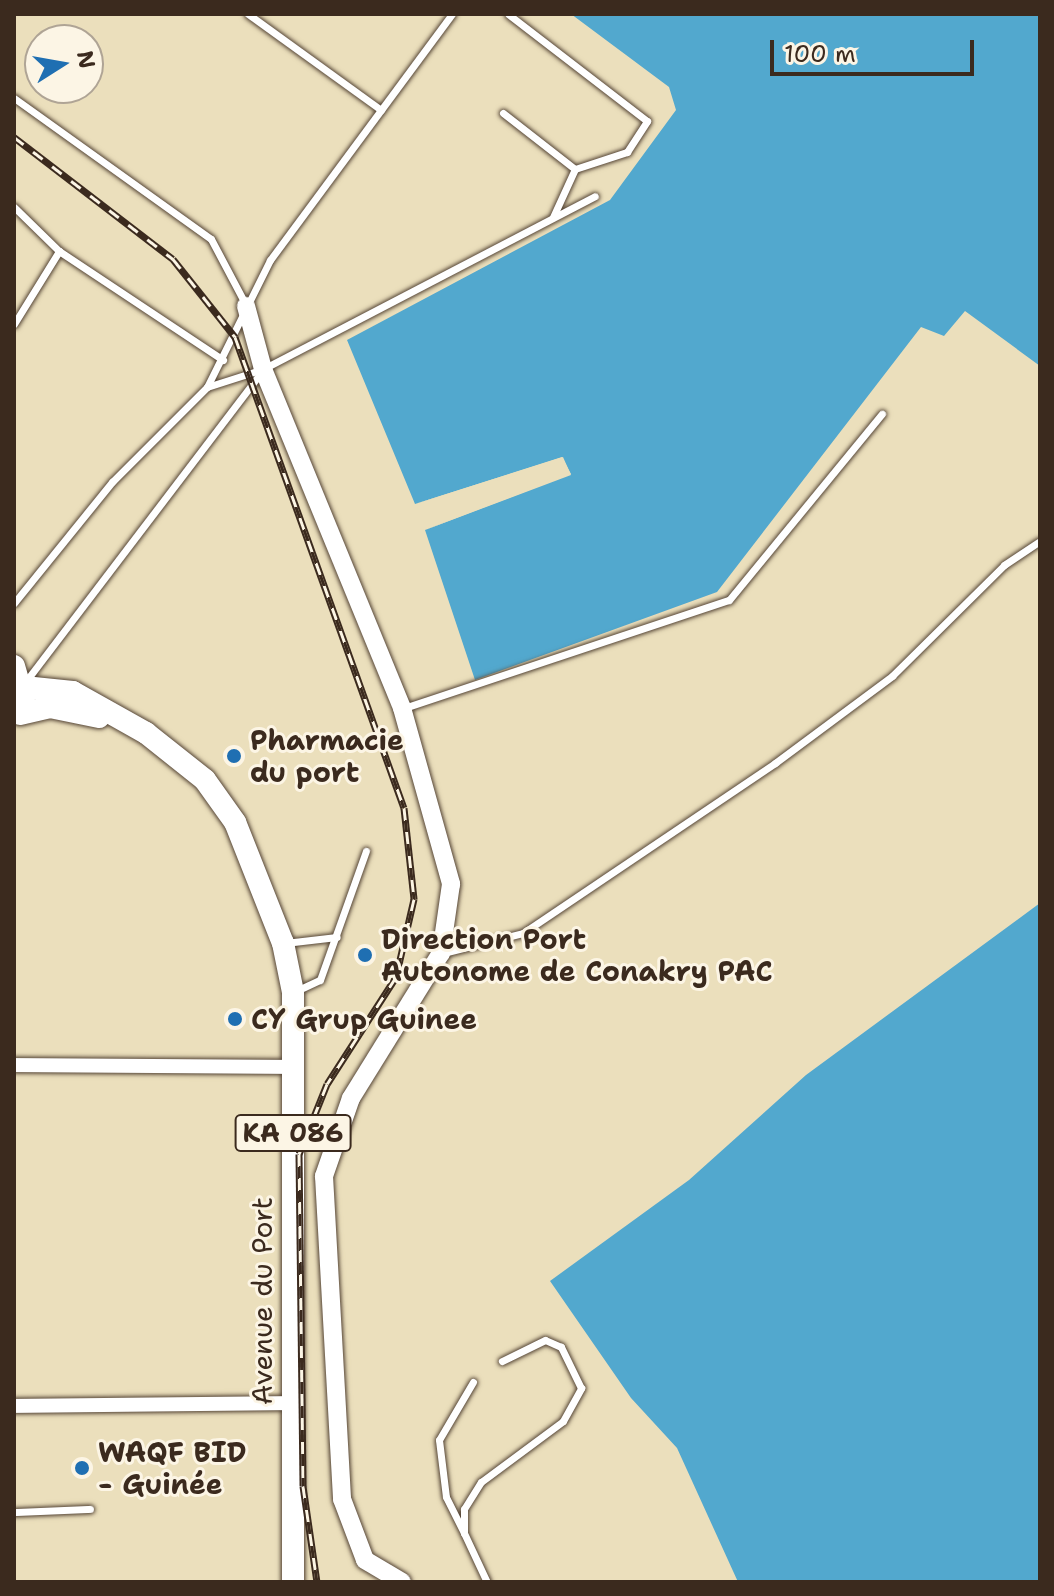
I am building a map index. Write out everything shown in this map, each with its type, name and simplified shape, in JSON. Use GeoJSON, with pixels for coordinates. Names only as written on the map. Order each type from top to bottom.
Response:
{"type":"FeatureCollection","features":[{"type":"Feature","properties":{"kind":"main road"},"geometry":{"type":"LineString","coordinates":[[17,717],[18,674]]}},
{"type":"Feature","properties":{"kind":"main road","name":"Avenue du Port"},"geometry":{"type":"LineString","coordinates":[[18,674],[73,692],[146,733],[205,780],[235,822],[283,943],[293,992],[293,1582]]}},
{"type":"Feature","properties":{"kind":"main road","name":"Avenue du Port"},"geometry":{"type":"LineString","coordinates":[[17,717],[78,709],[146,733]]}},
{"type":"Feature","properties":{"kind":"street"},"geometry":{"type":"LineString","coordinates":[[246,306],[263,369],[402,708],[451,884],[441,953],[351,1098],[324,1176],[342,1499],[365,1560],[402,1582]]}},
{"type":"Feature","properties":{"kind":"street"},"geometry":{"type":"LineString","coordinates":[[14,1065],[294,1067]]}},
{"type":"Feature","properties":{"kind":"street"},"geometry":{"type":"LineString","coordinates":[[14,1406],[291,1403]]}},
{"type":"Feature","properties":{"kind":"lane"},"geometry":{"type":"LineString","coordinates":[[248,14],[381,110]]}},
{"type":"Feature","properties":{"kind":"lane"},"geometry":{"type":"LineString","coordinates":[[14,603],[112,482],[207,387],[270,260],[452,14]]}},
{"type":"Feature","properties":{"kind":"lane"},"geometry":{"type":"LineString","coordinates":[[508,14],[647,121],[627,152],[575,169],[552,218]]}},
{"type":"Feature","properties":{"kind":"lane"},"geometry":{"type":"LineString","coordinates":[[14,98],[211,239],[246,306]]}},
{"type":"Feature","properties":{"kind":"lane"},"geometry":{"type":"LineString","coordinates":[[503,113],[575,169]]}},
{"type":"Feature","properties":{"kind":"lane"},"geometry":{"type":"LineString","coordinates":[[207,387],[263,369],[595,196]]}},
{"type":"Feature","properties":{"kind":"lane"},"geometry":{"type":"LineString","coordinates":[[14,207],[59,251],[223,360]]}},
{"type":"Feature","properties":{"kind":"lane"},"geometry":{"type":"LineString","coordinates":[[14,324],[59,251]]}},
{"type":"Feature","properties":{"kind":"lane"},"geometry":{"type":"LineString","coordinates":[[18,674],[263,369]]}},
{"type":"Feature","properties":{"kind":"lane"},"geometry":{"type":"LineString","coordinates":[[402,708],[729,600],[882,414]]}},
{"type":"Feature","properties":{"kind":"lane"},"geometry":{"type":"LineString","coordinates":[[441,953],[523,933],[736,790],[892,676],[1004,565],[1040,541]]}},
{"type":"Feature","properties":{"kind":"lane"},"geometry":{"type":"LineString","coordinates":[[293,992],[320,980],[366,851]]}},
{"type":"Feature","properties":{"kind":"lane"},"geometry":{"type":"LineString","coordinates":[[283,943],[337,937]]}},
{"type":"Feature","properties":{"kind":"lane"},"geometry":{"type":"LineString","coordinates":[[464,1533],[464,1509],[481,1482],[563,1421],[581,1388],[561,1347],[545,1340],[502,1361]]}},
{"type":"Feature","properties":{"kind":"lane"},"geometry":{"type":"LineString","coordinates":[[473,1382],[439,1440],[446,1497],[487,1582]]}},
{"type":"Feature","properties":{"kind":"lane"},"geometry":{"type":"LineString","coordinates":[[14,1512],[90,1509]]}},
{"type":"Feature","properties":{"kind":"water"},"geometry":{"type":"Polygon","coordinates":[[[571,14],[1040,14],[1040,366],[965,311],[944,336],[921,327],[717,592],[475,680],[425,530],[571,474],[562,457],[415,504],[347,340],[610,200],[676,110],[669,87],[571,14]]]}},
{"type":"Feature","properties":{"kind":"water"},"geometry":{"type":"Polygon","coordinates":[[[1040,903],[1040,1582],[738,1582],[677,1448],[631,1398],[550,1281],[689,1180],[806,1075],[1040,903]]]}},
{"type":"Feature","properties":{"kind":"pier"},"geometry":{"type":"Polygon","coordinates":[[[563,457],[571,475],[425,530],[566,472],[561,462],[415,504],[563,457]]]}},
{"type":"Feature","properties":{"kind":"railway"},"geometry":{"type":"LineString","coordinates":[[14,137],[173,259],[235,337],[404,808],[414,899],[396,977],[327,1084],[299,1154],[303,1486],[317,1582]]}},
{"type":"Feature","properties":{"kind":"place","name":"Pharmacie du port"},"geometry":{"type":"Point","coordinates":[234,756]}},
{"type":"Feature","properties":{"kind":"place","name":"Direction Port Autonome de Conakry PAC"},"geometry":{"type":"Point","coordinates":[365,955]}},
{"type":"Feature","properties":{"kind":"place","name":"CY Grup Guinee"},"geometry":{"type":"Point","coordinates":[235,1019]}},
{"type":"Feature","properties":{"kind":"place","name":"WAQF BID - Guinée"},"geometry":{"type":"Point","coordinates":[82,1468]}}]}
